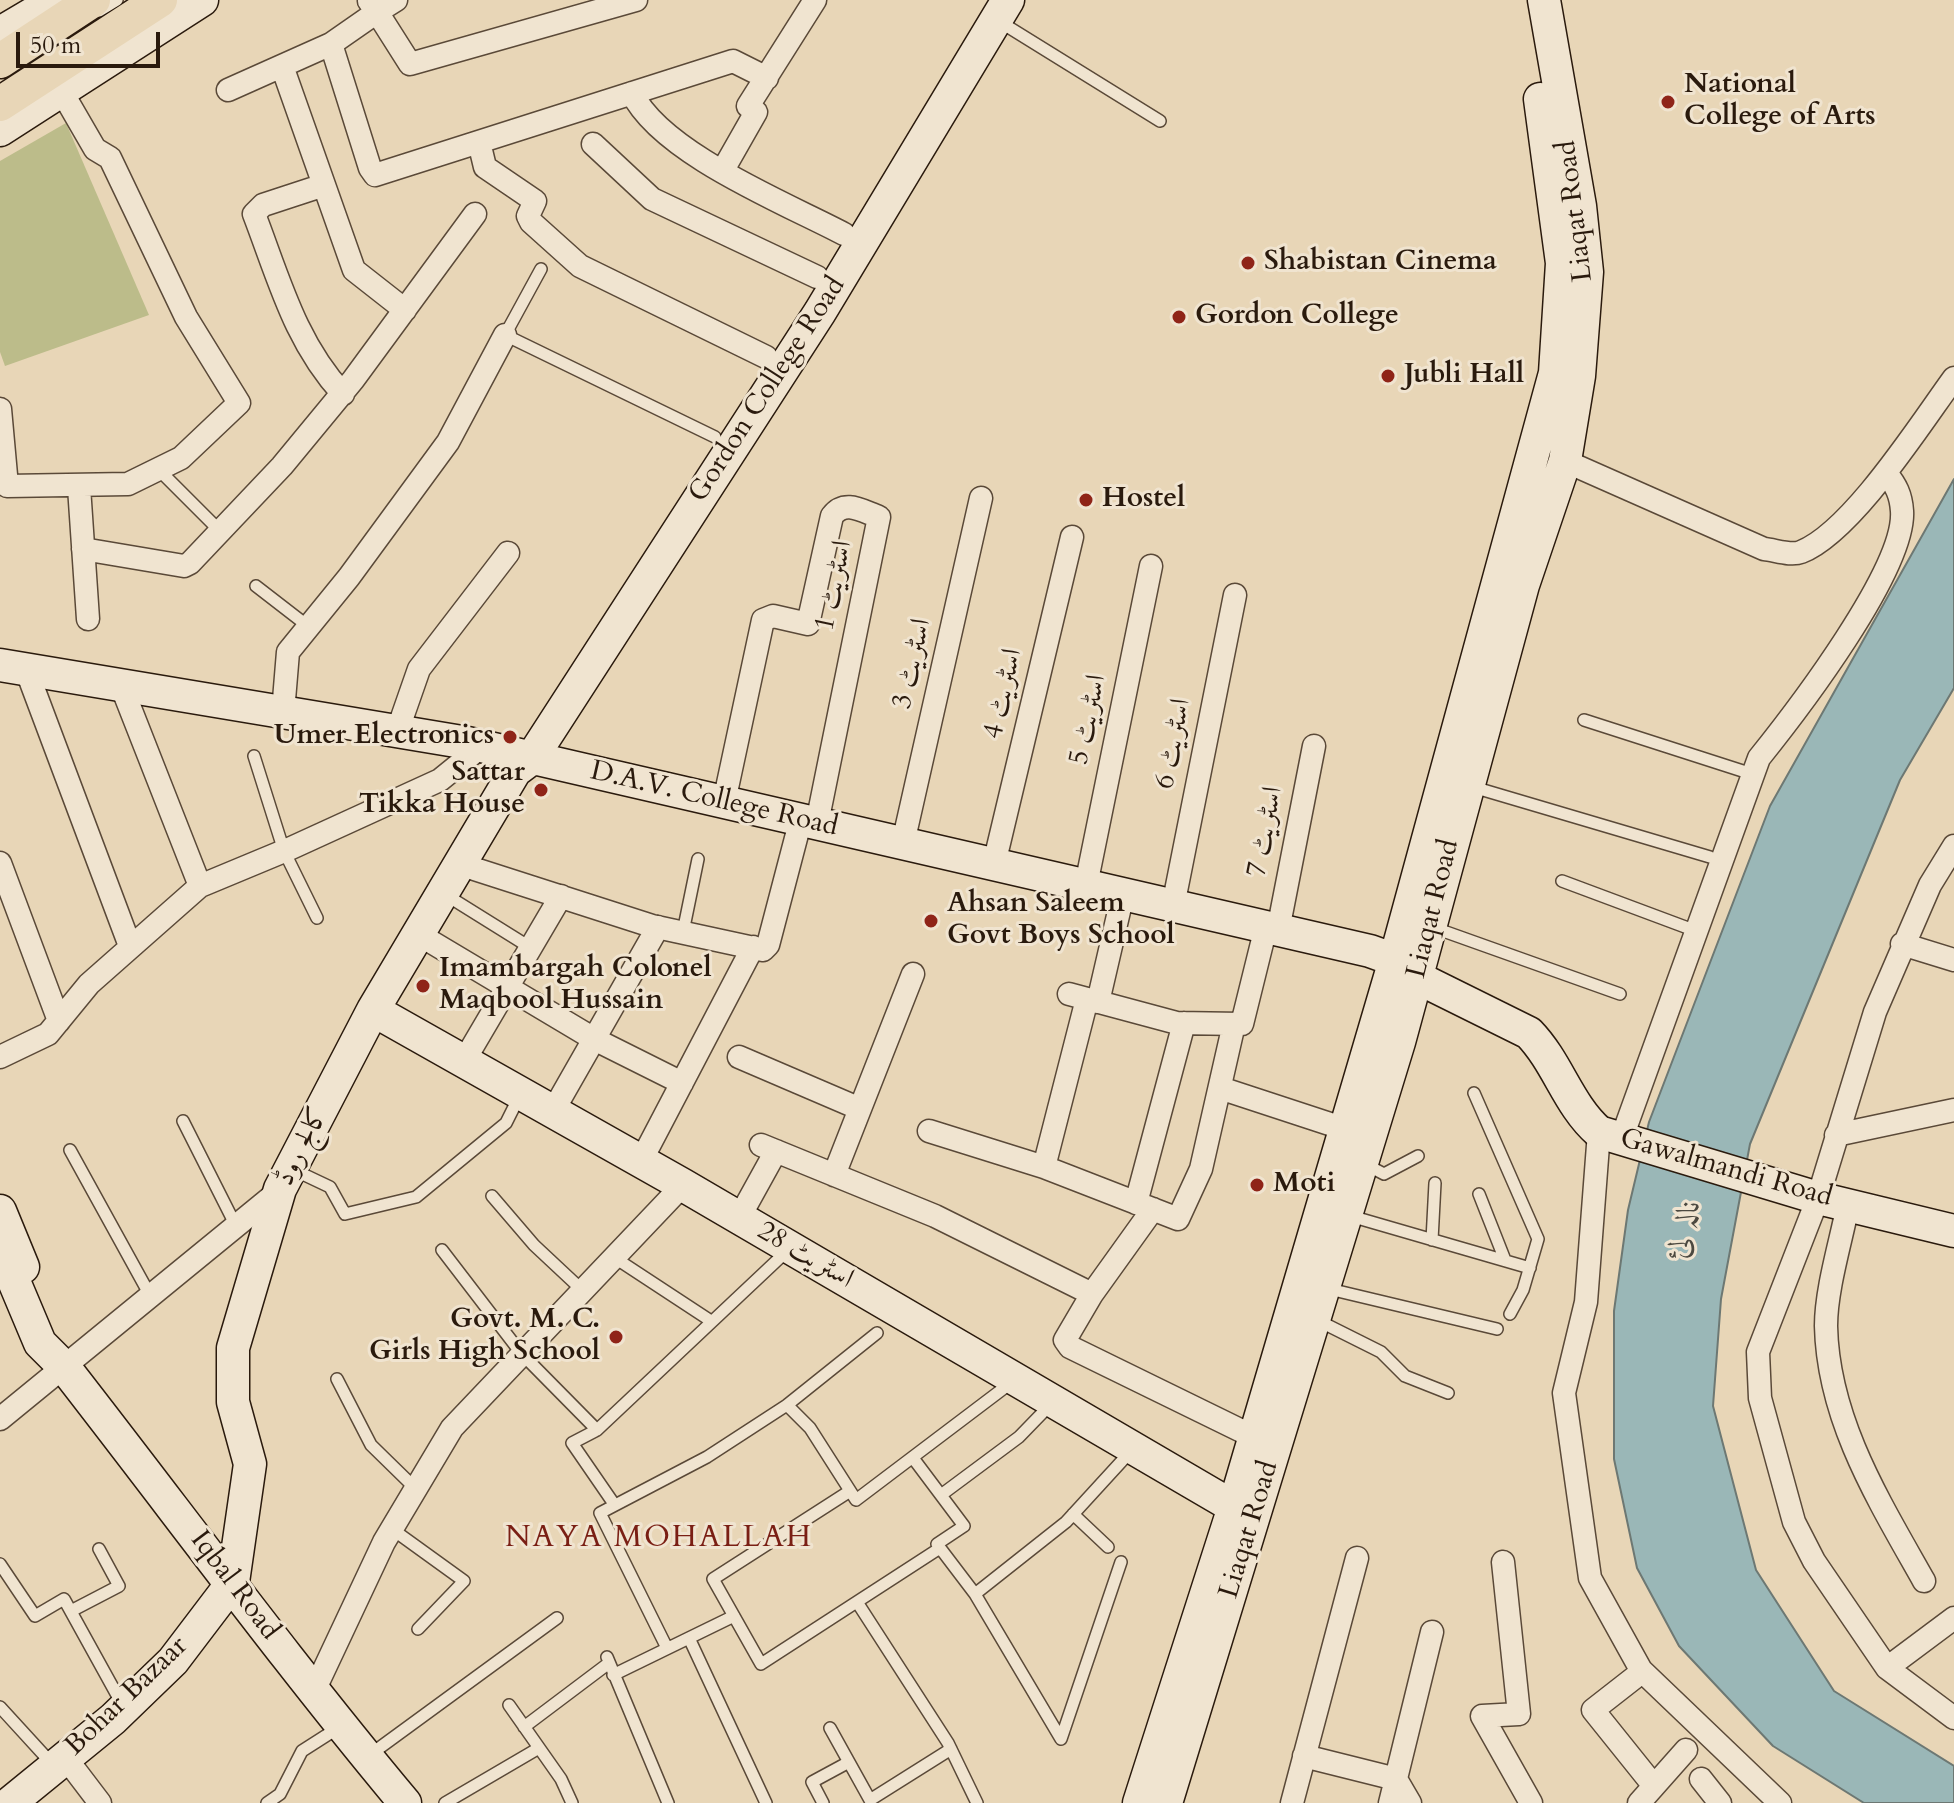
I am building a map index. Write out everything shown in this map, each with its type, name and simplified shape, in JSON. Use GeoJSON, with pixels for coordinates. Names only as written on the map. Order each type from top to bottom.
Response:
{"type":"FeatureCollection","features":[{"type":"Feature","properties":{"kind":"main road"},"geometry":{"type":"LineString","coordinates":[[0,61],[93,0]]}},
{"type":"Feature","properties":{"kind":"main road"},"geometry":{"type":"LineString","coordinates":[[0,104],[160,0]]}},
{"type":"Feature","properties":{"kind":"street"},"geometry":{"type":"LineString","coordinates":[[0,33],[56,0]]}},
{"type":"Feature","properties":{"kind":"street"},"geometry":{"type":"LineString","coordinates":[[0,130],[202,0]]}},
{"type":"Feature","properties":{"kind":"street"},"geometry":{"type":"LineString","coordinates":[[228,90],[331,44],[380,4],[410,64],[636,0]]}},
{"type":"Feature","properties":{"kind":"street"},"geometry":{"type":"LineString","coordinates":[[723,170],[756,112],[748,106],[815,0]]}},
{"type":"Feature","properties":{"kind":"street","name":"Liaqat Road"},"geometry":{"type":"LineString","coordinates":[[1166,1803],[1362,1163],[1406,969],[1555,373],[1562,263],[1522,0]]}},
{"type":"Feature","properties":{"kind":"street","name":"Liaqat Road"},"geometry":{"type":"LineString","coordinates":[[1139,1803],[1234,1507],[1345,1129],[1406,969],[1429,926],[1523,585],[1565,461],[1579,376],[1587,272],[1580,206],[1544,0]]}},
{"type":"Feature","properties":{"kind":"street","name":"Gordon College Road"},"geometry":{"type":"LineString","coordinates":[[520,761],[715,437],[844,234],[997,6]]}},
{"type":"Feature","properties":{"kind":"street","name":"Gordon College Road"},"geometry":{"type":"LineString","coordinates":[[520,761],[820,312],[997,6]]}},
{"type":"Feature","properties":{"kind":"street"},"geometry":{"type":"LineString","coordinates":[[331,44],[370,168],[375,175],[733,61],[767,78]]}},
{"type":"Feature","properties":{"kind":"street"},"geometry":{"type":"LineString","coordinates":[[282,66],[354,270],[405,310]]}},
{"type":"Feature","properties":{"kind":"street"},"geometry":{"type":"LineString","coordinates":[[0,409],[7,486],[79,487],[128,484],[181,458],[235,409],[237,396],[186,317],[110,158],[95,149],[62,92]]}},
{"type":"Feature","properties":{"kind":"street"},"geometry":{"type":"LineString","coordinates":[[632,93],[640,109],[684,149],[844,234]]}},
{"type":"Feature","properties":{"kind":"street"},"geometry":{"type":"LineString","coordinates":[[479,142],[485,167],[535,201],[528,216],[531,222],[580,266],[766,357]]}},
{"type":"Feature","properties":{"kind":"street"},"geometry":{"type":"LineString","coordinates":[[593,144],[652,199],[817,277]]}},
{"type":"Feature","properties":{"kind":"street"},"geometry":{"type":"LineString","coordinates":[[324,185],[263,205],[254,214],[300,335],[317,366],[343,394]]}},
{"type":"Feature","properties":{"kind":"street"},"geometry":{"type":"LineString","coordinates":[[83,549],[184,566],[282,466],[343,394],[475,214]]}},
{"type":"Feature","properties":{"kind":"street"},"geometry":{"type":"LineString","coordinates":[[283,712],[288,652],[448,442],[505,335]]}},
{"type":"Feature","properties":{"kind":"street"},"geometry":{"type":"LineString","coordinates":[[1565,461],[1764,549],[1797,554],[1820,542],[1886,473],[1954,378]]}},
{"type":"Feature","properties":{"kind":"street"},"geometry":{"type":"LineString","coordinates":[[1780,1803],[1641,1670],[1590,1578],[1564,1393],[1586,1302],[1610,1136],[1696,931],[1759,758],[1798,710],[1847,638],[1889,563],[1903,514],[1898,487],[1886,473]]}},
{"type":"Feature","properties":{"kind":"street"},"geometry":{"type":"LineString","coordinates":[[79,487],[88,619]]}},
{"type":"Feature","properties":{"kind":"street","name":"اسٹریٹ 3"},"geometry":{"type":"LineString","coordinates":[[903,843],[981,498]]}},
{"type":"Feature","properties":{"kind":"street","name":"اسٹریٹ 1"},"geometry":{"type":"LineString","coordinates":[[724,802],[763,620],[773,616],[808,624],[832,516],[838,508],[846,505],[879,517],[809,821]]}},
{"type":"Feature","properties":{"kind":"street","name":"اسٹریٹ 4"},"geometry":{"type":"LineString","coordinates":[[994,864],[1072,537]]}},
{"type":"Feature","properties":{"kind":"street"},"geometry":{"type":"LineString","coordinates":[[397,732],[419,669],[508,553]]}},
{"type":"Feature","properties":{"kind":"street","name":"اسٹریٹ 5"},"geometry":{"type":"LineString","coordinates":[[1086,885],[1151,566]]}},
{"type":"Feature","properties":{"kind":"street","name":"اسٹریٹ 6"},"geometry":{"type":"LineString","coordinates":[[1173,906],[1235,595]]}},
{"type":"Feature","properties":{"kind":"street"},"geometry":{"type":"LineString","coordinates":[[13,667],[130,946]]}},
{"type":"Feature","properties":{"kind":"street","name":"D.A.V. College Road"},"geometry":{"type":"LineString","coordinates":[[13,667],[482,746],[520,761],[724,802],[1272,929],[1406,969]]}},
{"type":"Feature","properties":{"kind":"street"},"geometry":{"type":"LineString","coordinates":[[121,685],[200,886]]}},
{"type":"Feature","properties":{"kind":"street"},"geometry":{"type":"LineString","coordinates":[[0,1057],[48,1034],[89,984],[200,886],[440,780],[482,746]]}},
{"type":"Feature","properties":{"kind":"street","name":"اسٹریٹ 7"},"geometry":{"type":"LineString","coordinates":[[1234,1024],[1242,1024],[1272,929],[1314,746]]}},
{"type":"Feature","properties":{"kind":"street","name":"کالج روڈ"},"geometry":{"type":"LineString","coordinates":[[233,1582],[250,1464],[233,1402],[233,1348],[286,1179],[373,1010],[520,761]]}},
{"type":"Feature","properties":{"kind":"street"},"geometry":{"type":"LineString","coordinates":[[459,864],[658,927],[763,950],[768,945],[809,821]]}},
{"type":"Feature","properties":{"kind":"street"},"geometry":{"type":"LineString","coordinates":[[1924,1581],[1859,1466],[1831,1374],[1821,1198],[1836,1135],[1875,1012],[1930,885],[1954,846]]}},
{"type":"Feature","properties":{"kind":"street"},"geometry":{"type":"LineString","coordinates":[[0,863],[59,1021]]}},
{"type":"Feature","properties":{"kind":"street"},"geometry":{"type":"LineString","coordinates":[[1044,1167],[1085,999],[1123,894]]}},
{"type":"Feature","properties":{"kind":"street"},"geometry":{"type":"LineString","coordinates":[[464,1061],[561,896]]}},
{"type":"Feature","properties":{"kind":"street"},"geometry":{"type":"LineString","coordinates":[[553,1111],[658,927]]}},
{"type":"Feature","properties":{"kind":"street"},"geometry":{"type":"LineString","coordinates":[[418,934],[594,1039],[682,1083]]}},
{"type":"Feature","properties":{"kind":"street"},"geometry":{"type":"LineString","coordinates":[[1902,944],[1954,960]]}},
{"type":"Feature","properties":{"kind":"street"},"geometry":{"type":"LineString","coordinates":[[641,1161],[753,947]]}},
{"type":"Feature","properties":{"kind":"street","name":"Gawalmandi Road"},"geometry":{"type":"LineString","coordinates":[[1406,969],[1529,1033],[1543,1048],[1584,1119],[1610,1136],[1821,1198],[1954,1231]]}},
{"type":"Feature","properties":{"kind":"street"},"geometry":{"type":"LineString","coordinates":[[834,1175],[913,974]]}},
{"type":"Feature","properties":{"kind":"street"},"geometry":{"type":"LineString","coordinates":[[929,1131],[1044,1167],[1178,1219],[1201,1169],[1234,1024],[1184,1023],[1085,999]]}},
{"type":"Feature","properties":{"kind":"street","name":"اسٹریٹ 28"},"geometry":{"type":"LineString","coordinates":[[373,1010],[683,1185],[1234,1507]]}},
{"type":"Feature","properties":{"kind":"street"},"geometry":{"type":"LineString","coordinates":[[1184,1023],[1145,1206],[1066,1333],[1065,1340],[1070,1347],[1254,1437]]}},
{"type":"Feature","properties":{"kind":"street"},"geometry":{"type":"LineString","coordinates":[[739,1057],[858,1108]]}},
{"type":"Feature","properties":{"kind":"street"},"geometry":{"type":"LineString","coordinates":[[1220,1088],[1345,1129]]}},
{"type":"Feature","properties":{"kind":"street"},"geometry":{"type":"LineString","coordinates":[[1836,1135],[1954,1108]]}},
{"type":"Feature","properties":{"kind":"street"},"geometry":{"type":"LineString","coordinates":[[739,1218],[768,1148],[935,1216],[1092,1294]]}},
{"type":"Feature","properties":{"kind":"street"},"geometry":{"type":"LineString","coordinates":[[0,1419],[236,1226],[286,1179]]}},
{"type":"Feature","properties":{"kind":"street"},"geometry":{"type":"LineString","coordinates":[[313,1693],[392,1529],[452,1428],[612,1256],[683,1185]]}},
{"type":"Feature","properties":{"kind":"street"},"geometry":{"type":"LineString","coordinates":[[1821,1198],[1803,1229],[1758,1352],[1760,1398],[1794,1522],[1814,1561],[1887,1668],[1954,1718]]}},
{"type":"Feature","properties":{"kind":"street","name":"Iqbal Road"},"geometry":{"type":"LineString","coordinates":[[0,1211],[65,1368]]}},
{"type":"Feature","properties":{"kind":"street","name":"Iqbal Road"},"geometry":{"type":"LineString","coordinates":[[0,1248],[40,1343],[65,1368],[233,1582],[313,1693],[405,1803]]}},
{"type":"Feature","properties":{"kind":"street"},"geometry":{"type":"LineString","coordinates":[[1292,1803],[1357,1558]]}},
{"type":"Feature","properties":{"kind":"street"},"geometry":{"type":"LineString","coordinates":[[1503,1562],[1519,1714],[1482,1716],[1531,1803]]}},
{"type":"Feature","properties":{"kind":"street","name":"Bohar Bazaar"},"geometry":{"type":"LineString","coordinates":[[10,1803],[124,1708],[173,1661],[233,1582]]}},
{"type":"Feature","properties":{"kind":"street"},"geometry":{"type":"LineString","coordinates":[[1887,1668],[1954,1618]]}},
{"type":"Feature","properties":{"kind":"street"},"geometry":{"type":"LineString","coordinates":[[1390,1803],[1432,1632]]}},
{"type":"Feature","properties":{"kind":"street"},"geometry":{"type":"LineString","coordinates":[[1634,1678],[1593,1710],[1654,1786]]}},
{"type":"Feature","properties":{"kind":"street"},"geometry":{"type":"LineString","coordinates":[[1639,1803],[1686,1750]]}},
{"type":"Feature","properties":{"kind":"street"},"geometry":{"type":"LineString","coordinates":[[1304,1756],[1396,1779],[1410,1803]]}},
{"type":"Feature","properties":{"kind":"street"},"geometry":{"type":"LineString","coordinates":[[60,1762],[100,1803]]}},
{"type":"Feature","properties":{"kind":"street"},"geometry":{"type":"LineString","coordinates":[[1701,1779],[1720,1803]]}},
{"type":"Feature","properties":{"kind":"lane"},"geometry":{"type":"LineString","coordinates":[[0,74],[117,0]]}},
{"type":"Feature","properties":{"kind":"lane"},"geometry":{"type":"LineString","coordinates":[[997,6],[1160,121]]}},
{"type":"Feature","properties":{"kind":"lane"},"geometry":{"type":"LineString","coordinates":[[541,269],[505,335],[715,437]]}},
{"type":"Feature","properties":{"kind":"lane"},"geometry":{"type":"LineString","coordinates":[[158,469],[219,530]]}},
{"type":"Feature","properties":{"kind":"lane"},"geometry":{"type":"LineString","coordinates":[[256,586],[309,627]]}},
{"type":"Feature","properties":{"kind":"lane"},"geometry":{"type":"LineString","coordinates":[[1584,720],[1752,774]]}},
{"type":"Feature","properties":{"kind":"lane"},"geometry":{"type":"LineString","coordinates":[[254,756],[284,851],[317,918]]}},
{"type":"Feature","properties":{"kind":"lane"},"geometry":{"type":"LineString","coordinates":[[1467,785],[1710,857]]}},
{"type":"Feature","properties":{"kind":"lane"},"geometry":{"type":"LineString","coordinates":[[683,932],[698,859]]}},
{"type":"Feature","properties":{"kind":"lane"},"geometry":{"type":"LineString","coordinates":[[1562,881],[1696,931]]}},
{"type":"Feature","properties":{"kind":"lane"},"geometry":{"type":"LineString","coordinates":[[442,893],[531,948]]}},
{"type":"Feature","properties":{"kind":"lane"},"geometry":{"type":"LineString","coordinates":[[1429,926],[1620,994]]}},
{"type":"Feature","properties":{"kind":"lane"},"geometry":{"type":"LineString","coordinates":[[286,1179],[330,1187],[345,1214],[416,1197],[506,1123],[521,1093]]}},
{"type":"Feature","properties":{"kind":"lane"},"geometry":{"type":"LineString","coordinates":[[1474,1093],[1538,1239],[1530,1268],[1510,1314]]}},
{"type":"Feature","properties":{"kind":"lane"},"geometry":{"type":"LineString","coordinates":[[183,1121],[236,1226]]}},
{"type":"Feature","properties":{"kind":"lane"},"geometry":{"type":"LineString","coordinates":[[70,1150],[151,1297]]}},
{"type":"Feature","properties":{"kind":"lane"},"geometry":{"type":"LineString","coordinates":[[1362,1163],[1384,1174],[1418,1156]]}},
{"type":"Feature","properties":{"kind":"lane"},"geometry":{"type":"LineString","coordinates":[[1432,1240],[1435,1183]]}},
{"type":"Feature","properties":{"kind":"lane"},"geometry":{"type":"LineString","coordinates":[[1479,1194],[1505,1260]]}},
{"type":"Feature","properties":{"kind":"lane"},"geometry":{"type":"LineString","coordinates":[[492,1196],[534,1245],[581,1289]]}},
{"type":"Feature","properties":{"kind":"lane"},"geometry":{"type":"LineString","coordinates":[[1346,1215],[1530,1268]]}},
{"type":"Feature","properties":{"kind":"lane"},"geometry":{"type":"LineString","coordinates":[[614,1504],[572,1443],[597,1430],[791,1248]]}},
{"type":"Feature","properties":{"kind":"lane"},"geometry":{"type":"LineString","coordinates":[[442,1250],[521,1353],[597,1430]]}},
{"type":"Feature","properties":{"kind":"lane"},"geometry":{"type":"LineString","coordinates":[[612,1256],[711,1321]]}},
{"type":"Feature","properties":{"kind":"lane"},"geometry":{"type":"LineString","coordinates":[[1324,1288],[1497,1329]]}},
{"type":"Feature","properties":{"kind":"lane"},"geometry":{"type":"LineString","coordinates":[[1315,1319],[1381,1352],[1405,1376],[1448,1393]]}},
{"type":"Feature","properties":{"kind":"lane"},"geometry":{"type":"LineString","coordinates":[[667,1648],[600,1513],[707,1457],[787,1405],[877,1333]]}},
{"type":"Feature","properties":{"kind":"lane"},"geometry":{"type":"LineString","coordinates":[[337,1379],[371,1445],[416,1489]]}},
{"type":"Feature","properties":{"kind":"lane"},"geometry":{"type":"LineString","coordinates":[[787,1405],[810,1428],[856,1500],[1015,1379]]}},
{"type":"Feature","properties":{"kind":"lane"},"geometry":{"type":"LineString","coordinates":[[941,1495],[1019,1437],[1054,1402]]}},
{"type":"Feature","properties":{"kind":"lane"},"geometry":{"type":"LineString","coordinates":[[975,1594],[1073,1514],[1133,1448]]}},
{"type":"Feature","properties":{"kind":"lane"},"geometry":{"type":"LineString","coordinates":[[913,1458],[964,1526],[937,1544],[975,1594],[1061,1739],[1121,1562]]}},
{"type":"Feature","properties":{"kind":"lane"},"geometry":{"type":"LineString","coordinates":[[850,1491],[713,1579],[761,1664],[940,1548]]}},
{"type":"Feature","properties":{"kind":"lane"},"geometry":{"type":"LineString","coordinates":[[1073,1514],[1108,1547]]}},
{"type":"Feature","properties":{"kind":"lane"},"geometry":{"type":"LineString","coordinates":[[392,1529],[464,1581],[418,1629]]}},
{"type":"Feature","properties":{"kind":"lane"},"geometry":{"type":"LineString","coordinates":[[71,1611],[119,1586],[99,1549]]}},
{"type":"Feature","properties":{"kind":"lane"},"geometry":{"type":"LineString","coordinates":[[0,1564],[35,1616],[64,1599],[124,1708]]}},
{"type":"Feature","properties":{"kind":"lane"},"geometry":{"type":"LineString","coordinates":[[857,1602],[951,1749],[977,1803]]}},
{"type":"Feature","properties":{"kind":"lane"},"geometry":{"type":"LineString","coordinates":[[524,1727],[610,1665],[667,1648],[734,1616]]}},
{"type":"Feature","properties":{"kind":"lane"},"geometry":{"type":"LineString","coordinates":[[367,1757],[557,1618]]}},
{"type":"Feature","properties":{"kind":"lane"},"geometry":{"type":"LineString","coordinates":[[689,1638],[766,1803]]}},
{"type":"Feature","properties":{"kind":"lane"},"geometry":{"type":"LineString","coordinates":[[610,1665],[668,1803]]}},
{"type":"Feature","properties":{"kind":"lane"},"geometry":{"type":"LineString","coordinates":[[509,1705],[561,1779],[572,1803]]}},
{"type":"Feature","properties":{"kind":"lane"},"geometry":{"type":"LineString","coordinates":[[0,1707],[60,1762]]}},
{"type":"Feature","properties":{"kind":"lane"},"geometry":{"type":"LineString","coordinates":[[267,1803],[280,1794],[302,1751],[341,1726]]}},
{"type":"Feature","properties":{"kind":"lane"},"geometry":{"type":"LineString","coordinates":[[830,1728],[870,1800],[951,1749]]}},
{"type":"Feature","properties":{"kind":"lane"},"geometry":{"type":"LineString","coordinates":[[445,1803],[539,1748]]}},
{"type":"Feature","properties":{"kind":"lane"},"geometry":{"type":"LineString","coordinates":[[819,1802],[812,1782],[849,1762]]}},
{"type":"Feature","properties":{"kind":"green space"},"geometry":{"type":"Polygon","coordinates":[[[66,123],[149,315],[5,366],[0,352],[0,161],[66,123]]]}},
{"type":"Feature","properties":{"kind":"water","name":"نالہ لئ"},"geometry":{"type":"Polygon","coordinates":[[[1954,479],[1954,688],[1900,780],[1750,1144],[1721,1299],[1713,1406],[1756,1570],[1834,1691],[1954,1766],[1954,1803],[1864,1803],[1773,1746],[1679,1646],[1637,1568],[1614,1459],[1614,1311],[1628,1210],[1649,1122],[1770,806],[1954,479]]]}},
{"type":"Feature","properties":{"kind":"place","name":"National College of Arts"},"geometry":{"type":"Point","coordinates":[1668,102]}},
{"type":"Feature","properties":{"kind":"place","name":"Shabistan Cinema"},"geometry":{"type":"Point","coordinates":[1248,263]}},
{"type":"Feature","properties":{"kind":"place","name":"Gordon College"},"geometry":{"type":"Point","coordinates":[1179,317]}},
{"type":"Feature","properties":{"kind":"place","name":"Jubli Hall"},"geometry":{"type":"Point","coordinates":[1388,376]}},
{"type":"Feature","properties":{"kind":"place","name":"Hostel"},"geometry":{"type":"Point","coordinates":[1086,500]}},
{"type":"Feature","properties":{"kind":"place","name":"Umer Electronics"},"geometry":{"type":"Point","coordinates":[510,737]}},
{"type":"Feature","properties":{"kind":"place","name":"Sattar Tikka House"},"geometry":{"type":"Point","coordinates":[541,790]}},
{"type":"Feature","properties":{"kind":"place","name":"Ahsan Saleem Govt Boys School"},"geometry":{"type":"Point","coordinates":[931,921]}},
{"type":"Feature","properties":{"kind":"place","name":"Imambargah Colonel Maqbool Hussain"},"geometry":{"type":"Point","coordinates":[423,986]}},
{"type":"Feature","properties":{"kind":"place","name":"Moti"},"geometry":{"type":"Point","coordinates":[1257,1185]}},
{"type":"Feature","properties":{"kind":"place","name":"Govt. M. C. Girls High School"},"geometry":{"type":"Point","coordinates":[616,1337]}},
{"type":"Feature","properties":{"kind":"district","name":"NAYA MOHALLAH"},"geometry":{"type":"Point","coordinates":[659,1539]}}]}
